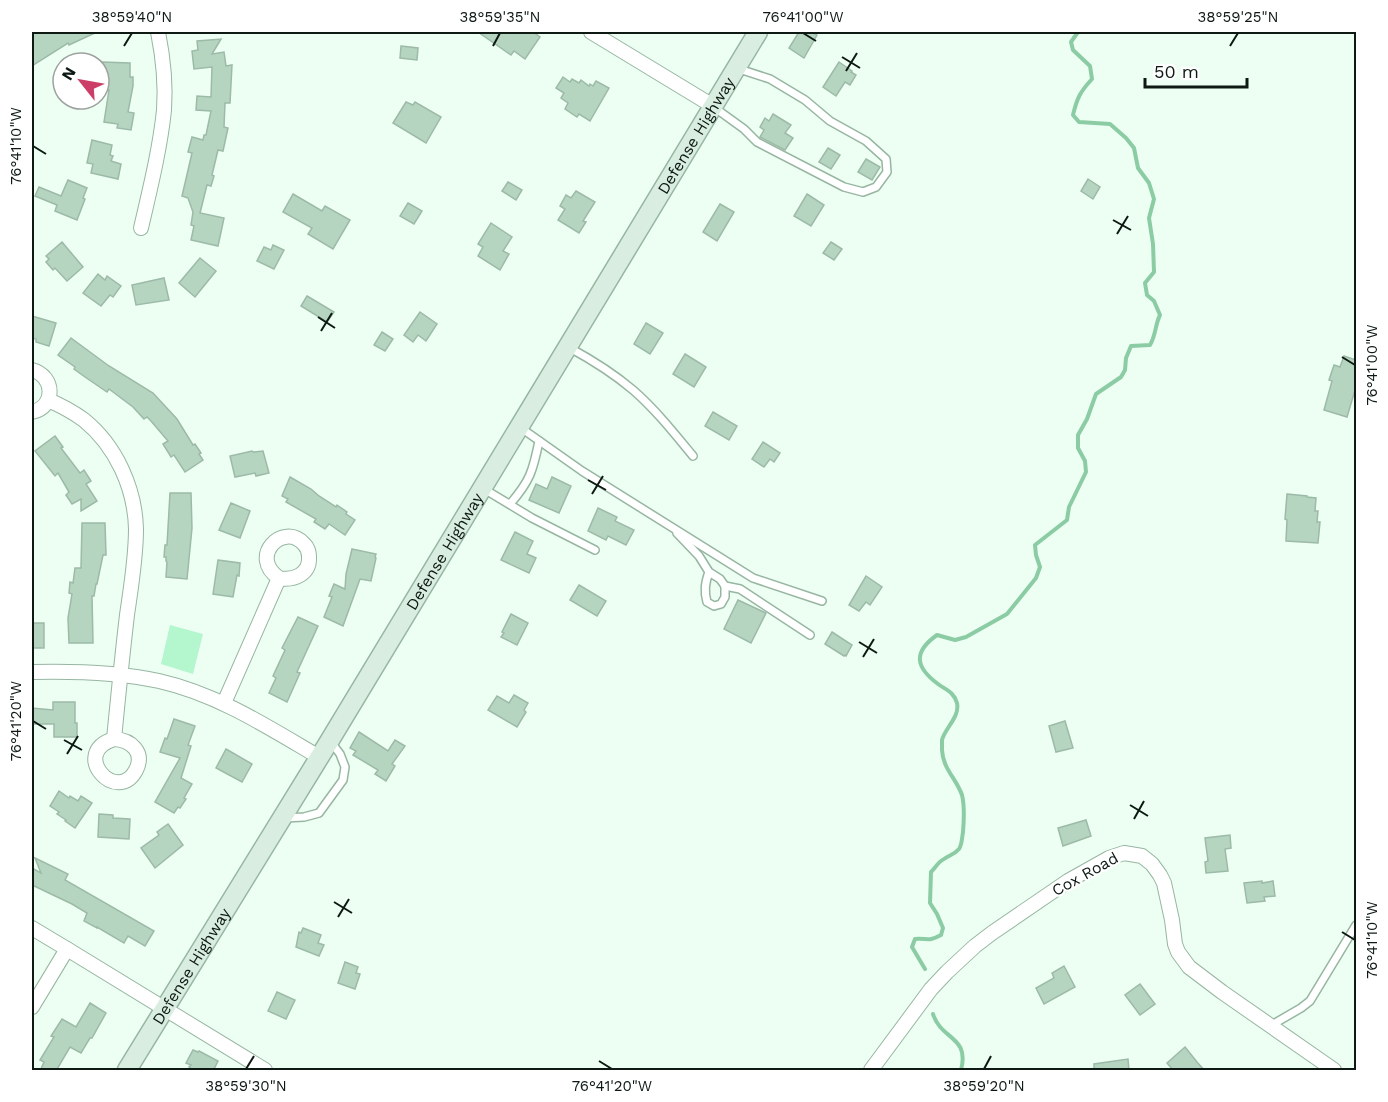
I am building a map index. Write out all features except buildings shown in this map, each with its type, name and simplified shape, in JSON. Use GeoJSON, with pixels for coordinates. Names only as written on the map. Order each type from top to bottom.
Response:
{"type":"FeatureCollection","features":[{"type":"Feature","properties":{"kind":"main road","name":"Defense Highway"},"geometry":{"type":"LineString","coordinates":[[127,1071],[758,32]]}},
{"type":"Feature","properties":{"kind":"street"},"geometry":{"type":"LineString","coordinates":[[141,228],[164,108],[165,80],[158,32]]}},
{"type":"Feature","properties":{"kind":"street"},"geometry":{"type":"LineString","coordinates":[[591,32],[713,106]]}},
{"type":"Feature","properties":{"kind":"street"},"geometry":{"type":"LineString","coordinates":[[32,370],[42,374],[50,390],[48,400],[41,409],[32,412]]}},
{"type":"Feature","properties":{"kind":"street"},"geometry":{"type":"LineString","coordinates":[[48,400],[84,420],[101,437],[116,458],[127,481],[134,507],[135,550],[114,739]]}},
{"type":"Feature","properties":{"kind":"street"},"geometry":{"type":"LineString","coordinates":[[224,703],[279,578]]}},
{"type":"Feature","properties":{"kind":"street"},"geometry":{"type":"LineString","coordinates":[[32,672],[69,671],[159,681],[224,703],[319,758]]}},
{"type":"Feature","properties":{"kind":"street","name":"Cox Road"},"geometry":{"type":"LineString","coordinates":[[871,1071],[931,989],[975,946],[1068,880],[1109,858],[1124,853],[1142,856],[1160,875],[1164,883],[1175,944],[1189,967],[1334,1071]]}},
{"type":"Feature","properties":{"kind":"street"},"geometry":{"type":"LineString","coordinates":[[32,928],[265,1071]]}},
{"type":"Feature","properties":{"kind":"street"},"geometry":{"type":"LineString","coordinates":[[32,1007],[67,949]]}},
{"type":"Feature","properties":{"kind":"lane"},"geometry":{"type":"LineString","coordinates":[[713,106],[744,129],[757,142],[844,187],[863,192],[876,187],[887,172],[886,159],[866,141],[830,120],[805,100],[770,79],[736,68]]}},
{"type":"Feature","properties":{"kind":"lane"},"geometry":{"type":"LineString","coordinates":[[567,346],[606,370],[634,391],[693,456]]}},
{"type":"Feature","properties":{"kind":"lane"},"geometry":{"type":"LineString","coordinates":[[519,427],[582,471],[753,578],[822,601]]}},
{"type":"Feature","properties":{"kind":"lane"},"geometry":{"type":"LineString","coordinates":[[510,504],[527,482],[534,468],[539,441]]}},
{"type":"Feature","properties":{"kind":"lane"},"geometry":{"type":"LineString","coordinates":[[482,488],[532,518],[595,550]]}},
{"type":"Feature","properties":{"kind":"lane"},"geometry":{"type":"LineString","coordinates":[[671,527],[699,556],[709,572],[720,579],[725,586],[725,597],[721,604],[714,606],[707,602],[704,592],[709,572]]}},
{"type":"Feature","properties":{"kind":"lane"},"geometry":{"type":"LineString","coordinates":[[725,586],[740,589],[810,634]]}},
{"type":"Feature","properties":{"kind":"lane"},"geometry":{"type":"LineString","coordinates":[[282,818],[304,817],[319,813],[343,780],[345,767],[340,754],[330,740]]}},
{"type":"Feature","properties":{"kind":"lane"},"geometry":{"type":"LineString","coordinates":[[1270,1026],[1310,1001],[1356,925]]}},
{"type":"Feature","properties":{"kind":"green space"},"geometry":{"type":"Polygon","coordinates":[[[170,625],[203,634],[193,674],[161,664],[170,625]]]}},
{"type":"Feature","properties":{"kind":"waterway"},"geometry":{"type":"LineString","coordinates":[[925,969],[912,947],[915,939],[930,939],[941,935],[943,928],[930,903],[931,872],[940,861],[955,853],[960,847],[964,804],[962,795],[947,768],[942,750],[942,740],[956,713],[956,699],[925,672],[921,666],[921,653],[929,641],[937,635],[955,640],[966,637],[1007,614],[1036,578],[1040,567],[1035,545],[1067,520],[1069,507],[1086,472],[1085,461],[1078,448],[1078,435],[1087,419],[1096,394],[1121,377],[1131,346],[1150,345],[1160,315],[1154,301],[1147,295],[1145,283],[1154,272],[1149,218],[1154,199],[1149,183],[1138,168],[1134,148],[1110,124],[1079,122],[1073,115],[1080,96],[1092,79],[1090,66],[1073,50],[1071,42],[1078,32],[1088,32]]}},
{"type":"Feature","properties":{"kind":"waterway"},"geometry":{"type":"LineString","coordinates":[[933,1014],[942,1029],[962,1051],[961,1070]]}}]}
